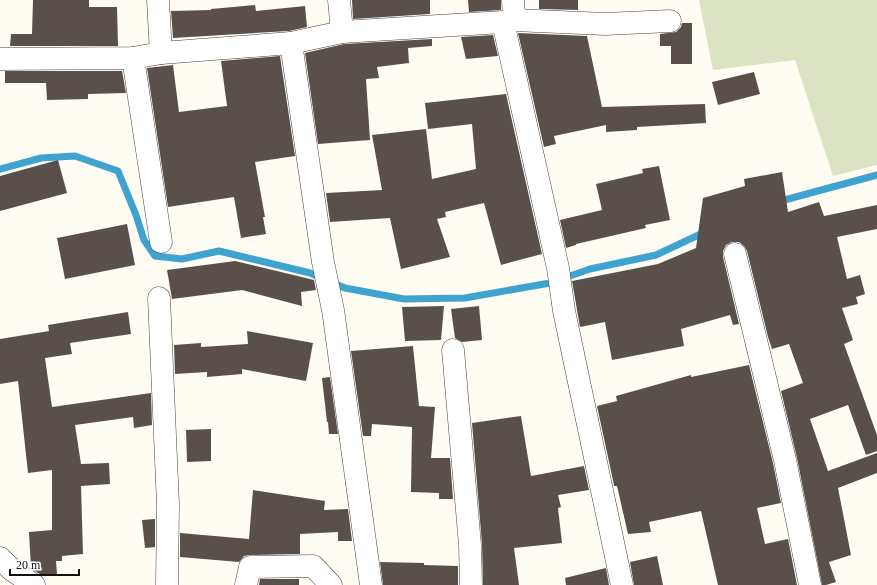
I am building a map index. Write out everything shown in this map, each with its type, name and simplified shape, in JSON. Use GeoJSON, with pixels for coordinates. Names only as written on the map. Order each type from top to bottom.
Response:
{"type":"FeatureCollection","features":[{"type":"Feature","properties":{"kind":"street"},"geometry":{"type":"LineString","coordinates":[[158,0],[161,54]]}},
{"type":"Feature","properties":{"kind":"street"},"geometry":{"type":"LineString","coordinates":[[339,0],[342,32]]}},
{"type":"Feature","properties":{"kind":"street"},"geometry":{"type":"LineString","coordinates":[[510,14],[558,268],[564,311],[622,585]]}},
{"type":"Feature","properties":{"kind":"street"},"geometry":{"type":"LineString","coordinates":[[0,59],[134,58],[161,54],[291,43],[342,32],[510,14],[605,24],[670,21]]}},
{"type":"Feature","properties":{"kind":"street"},"geometry":{"type":"LineString","coordinates":[[291,43],[323,262],[333,310],[370,585]]}},
{"type":"Feature","properties":{"kind":"street"},"geometry":{"type":"LineString","coordinates":[[134,58],[161,242]]}},
{"type":"Feature","properties":{"kind":"street"},"geometry":{"type":"LineString","coordinates":[[735,254],[785,460],[810,585]]}},
{"type":"Feature","properties":{"kind":"street"},"geometry":{"type":"LineString","coordinates":[[159,298],[168,505],[168,585],[163,585]]}},
{"type":"Feature","properties":{"kind":"street"},"geometry":{"type":"LineString","coordinates":[[453,350],[470,545],[471,585]]}},
{"type":"Feature","properties":{"kind":"street"},"geometry":{"type":"LineString","coordinates":[[0,558],[12,570],[34,585]]}},
{"type":"Feature","properties":{"kind":"street"},"geometry":{"type":"LineString","coordinates":[[246,585],[250,567],[313,566],[331,585]]}},
{"type":"Feature","properties":{"kind":"green space"},"geometry":{"type":"Polygon","coordinates":[[[699,0],[877,0],[877,165],[833,176],[795,60],[713,70],[699,0]]]}},
{"type":"Feature","properties":{"kind":"building"},"geometry":{"type":"Polygon","coordinates":[[[33,0],[89,0],[89,7],[117,7],[118,46],[10,46],[11,34],[32,34],[33,0]]]}},
{"type":"Feature","properties":{"kind":"building"},"geometry":{"type":"Polygon","coordinates":[[[352,0],[430,0],[430,14],[353,19],[352,0]]]}},
{"type":"Feature","properties":{"kind":"building"},"geometry":{"type":"Polygon","coordinates":[[[468,0],[501,0],[501,10],[469,12],[468,0]]]}},
{"type":"Feature","properties":{"kind":"building"},"geometry":{"type":"Polygon","coordinates":[[[539,0],[578,0],[578,10],[539,9],[539,0]]]}},
{"type":"Feature","properties":{"kind":"building"},"geometry":{"type":"Polygon","coordinates":[[[255,5],[256,11],[305,6],[307,27],[289,31],[173,38],[171,11],[211,10],[255,5]]]}},
{"type":"Feature","properties":{"kind":"building"},"geometry":{"type":"Polygon","coordinates":[[[682,23],[692,23],[692,64],[671,64],[671,46],[660,46],[660,34],[676,32],[681,27],[682,23]]]}},
{"type":"Feature","properties":{"kind":"building"},"geometry":{"type":"Polygon","coordinates":[[[518,33],[587,36],[602,107],[705,104],[706,123],[637,127],[637,130],[606,132],[606,125],[554,136],[556,144],[544,147],[518,33]]]}},
{"type":"Feature","properties":{"kind":"building"},"geometry":{"type":"Polygon","coordinates":[[[493,35],[498,56],[466,59],[461,37],[493,35]]]}},
{"type":"Feature","properties":{"kind":"building"},"geometry":{"type":"Polygon","coordinates":[[[432,39],[432,46],[408,48],[409,63],[377,67],[379,78],[366,79],[370,140],[318,144],[305,53],[344,44],[432,39]]]}},
{"type":"Feature","properties":{"kind":"building"},"geometry":{"type":"Polygon","coordinates":[[[280,56],[295,156],[255,162],[265,217],[263,217],[266,234],[241,238],[234,197],[168,207],[147,68],[173,65],[179,112],[227,106],[221,61],[280,56]]]}},
{"type":"Feature","properties":{"kind":"building"},"geometry":{"type":"Polygon","coordinates":[[[5,71],[122,71],[126,93],[88,94],[88,99],[47,100],[46,83],[5,83],[5,71]]]}},
{"type":"Feature","properties":{"kind":"building"},"geometry":{"type":"Polygon","coordinates":[[[754,72],[760,94],[718,105],[712,82],[754,72]]]}},
{"type":"Feature","properties":{"kind":"building"},"geometry":{"type":"Polygon","coordinates":[[[506,94],[542,254],[501,265],[484,203],[445,212],[446,217],[437,219],[450,257],[401,269],[390,218],[330,222],[326,193],[382,190],[372,135],[426,129],[432,179],[476,169],[472,124],[428,129],[425,103],[506,94]]]}},
{"type":"Feature","properties":{"kind":"building"},"geometry":{"type":"Polygon","coordinates":[[[58,160],[67,193],[0,211],[0,176],[58,160]]]}},
{"type":"Feature","properties":{"kind":"building"},"geometry":{"type":"Polygon","coordinates":[[[659,166],[670,220],[645,225],[646,228],[576,244],[566,248],[560,220],[602,210],[596,184],[643,173],[642,169],[659,166]]]}},
{"type":"Feature","properties":{"kind":"building"},"geometry":{"type":"Polygon","coordinates":[[[782,172],[788,212],[819,202],[824,216],[877,205],[877,229],[837,237],[847,279],[860,275],[865,294],[856,297],[858,304],[842,308],[853,340],[844,344],[877,435],[877,451],[866,455],[848,405],[810,419],[828,471],[877,453],[877,473],[838,488],[851,555],[829,562],[836,582],[826,585],[822,585],[797,458],[781,391],[803,383],[789,344],[772,349],[747,251],[744,246],[739,242],[732,242],[726,245],[723,251],[723,257],[739,324],[733,325],[730,315],[681,329],[684,346],[612,360],[605,322],[580,327],[572,281],[658,264],[696,248],[703,198],[745,186],[744,179],[782,172]]]}},
{"type":"Feature","properties":{"kind":"building"},"geometry":{"type":"Polygon","coordinates":[[[127,224],[135,265],[65,279],[57,238],[127,224]]]}},
{"type":"Feature","properties":{"kind":"building"},"geometry":{"type":"Polygon","coordinates":[[[235,261],[314,280],[316,290],[301,292],[302,306],[242,290],[172,299],[167,270],[235,261]]]}},
{"type":"Feature","properties":{"kind":"building"},"geometry":{"type":"Polygon","coordinates":[[[444,306],[441,340],[405,341],[402,307],[444,306]]]}},
{"type":"Feature","properties":{"kind":"building"},"geometry":{"type":"Polygon","coordinates":[[[479,306],[482,340],[462,342],[455,338],[451,309],[479,306]]]}},
{"type":"Feature","properties":{"kind":"building"},"geometry":{"type":"Polygon","coordinates":[[[128,312],[131,334],[70,343],[72,354],[45,358],[52,407],[151,393],[152,425],[134,428],[133,417],[75,425],[81,464],[109,463],[110,484],[81,486],[83,554],[62,556],[62,561],[56,561],[57,574],[41,575],[31,568],[29,532],[52,530],[52,470],[28,473],[18,381],[0,384],[0,339],[49,331],[48,325],[128,312]]]}},
{"type":"Feature","properties":{"kind":"building"},"geometry":{"type":"Polygon","coordinates":[[[247,331],[313,343],[306,381],[242,369],[242,374],[207,377],[207,372],[175,374],[174,345],[201,343],[201,347],[248,344],[247,331]]]}},
{"type":"Feature","properties":{"kind":"building"},"geometry":{"type":"Polygon","coordinates":[[[413,346],[419,406],[435,407],[431,458],[450,458],[453,499],[439,499],[439,493],[411,492],[412,427],[372,424],[371,436],[363,436],[351,351],[413,346]]]}},
{"type":"Feature","properties":{"kind":"building"},"geometry":{"type":"Polygon","coordinates":[[[749,365],[773,463],[781,503],[757,508],[765,544],[788,539],[797,585],[718,585],[701,511],[649,522],[651,532],[628,534],[617,486],[614,486],[597,406],[617,401],[616,396],[691,375],[691,377],[749,365]]]}},
{"type":"Feature","properties":{"kind":"building"},"geometry":{"type":"Polygon","coordinates":[[[330,377],[338,434],[329,434],[327,422],[322,378],[330,377]]]}},
{"type":"Feature","properties":{"kind":"building"},"geometry":{"type":"Polygon","coordinates":[[[521,416],[531,476],[584,466],[589,490],[558,495],[561,507],[558,508],[562,543],[514,548],[519,585],[483,585],[482,544],[472,423],[521,416]]]}},
{"type":"Feature","properties":{"kind":"building"},"geometry":{"type":"Polygon","coordinates":[[[211,429],[211,461],[187,462],[186,430],[211,429]]]}},
{"type":"Feature","properties":{"kind":"building"},"geometry":{"type":"Polygon","coordinates":[[[253,490],[325,501],[324,510],[348,509],[352,541],[338,541],[338,532],[300,534],[300,554],[249,555],[244,556],[239,562],[180,557],[180,533],[249,539],[253,490]]]}},
{"type":"Feature","properties":{"kind":"building"},"geometry":{"type":"Polygon","coordinates":[[[155,519],[155,547],[145,548],[142,520],[155,519]]]}},
{"type":"Feature","properties":{"kind":"building"},"geometry":{"type":"Polygon","coordinates":[[[657,556],[663,585],[634,585],[630,562],[657,556]]]}},
{"type":"Feature","properties":{"kind":"building"},"geometry":{"type":"Polygon","coordinates":[[[380,562],[424,563],[424,565],[458,566],[458,585],[383,585],[380,562]]]}},
{"type":"Feature","properties":{"kind":"building"},"geometry":{"type":"Polygon","coordinates":[[[606,568],[609,585],[566,585],[565,578],[606,568]]]}},
{"type":"Feature","properties":{"kind":"building"},"geometry":{"type":"Polygon","coordinates":[[[260,579],[299,579],[299,585],[259,585],[260,579]]]}},
{"type":"Feature","properties":{"kind":"waterway"},"geometry":{"type":"LineString","coordinates":[[0,169],[41,158],[75,156],[118,171],[136,215],[144,240],[155,256],[182,259],[219,251],[310,273],[345,288],[404,299],[465,298],[550,283],[590,269],[656,255],[705,232]]}},
{"type":"Feature","properties":{"kind":"waterway"},"geometry":{"type":"LineString","coordinates":[[777,202],[877,175]]}}]}
